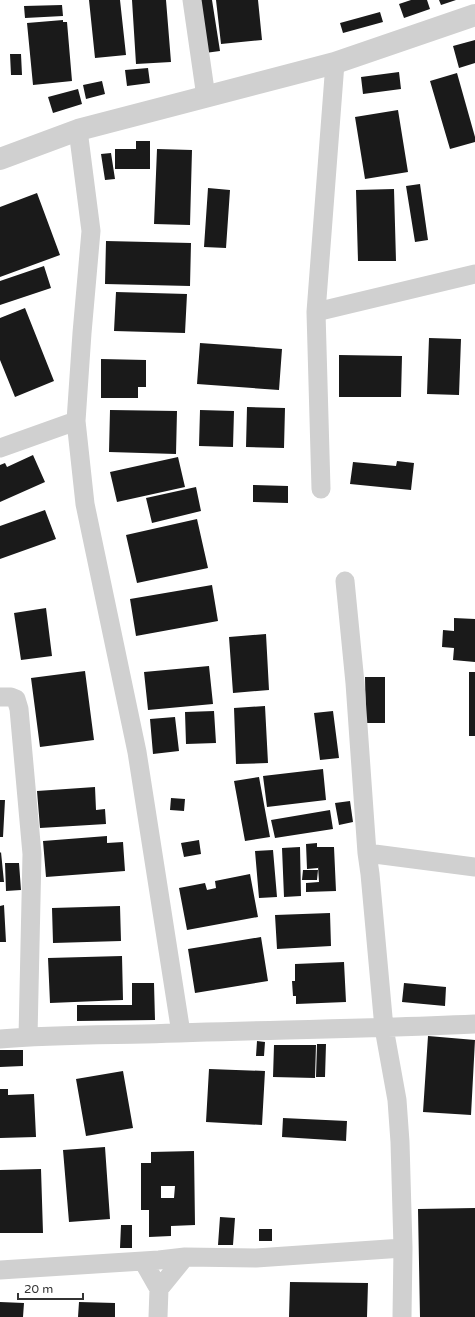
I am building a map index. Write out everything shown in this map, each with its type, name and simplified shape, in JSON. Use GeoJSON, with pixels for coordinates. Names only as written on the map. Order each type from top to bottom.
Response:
{"type":"FeatureCollection","features":[{"type":"Feature","properties":{"kind":"street"},"geometry":{"type":"LineString","coordinates":[[192,0],[206,97]]}},
{"type":"Feature","properties":{"kind":"street"},"geometry":{"type":"LineString","coordinates":[[0,159],[78,130],[335,64],[475,15]]}},
{"type":"Feature","properties":{"kind":"street"},"geometry":{"type":"LineString","coordinates":[[321,489],[316,312],[335,64]]}},
{"type":"Feature","properties":{"kind":"street"},"geometry":{"type":"LineString","coordinates":[[78,130],[91,230],[76,421],[85,504],[137,752],[181,1032]]}},
{"type":"Feature","properties":{"kind":"street"},"geometry":{"type":"LineString","coordinates":[[316,312],[475,274]]}},
{"type":"Feature","properties":{"kind":"street"},"geometry":{"type":"LineString","coordinates":[[0,448],[76,421]]}},
{"type":"Feature","properties":{"kind":"street"},"geometry":{"type":"LineString","coordinates":[[345,581],[355,683],[367,853],[384,1028],[397,1100],[400,1142],[403,1248],[402,1317]]}},
{"type":"Feature","properties":{"kind":"street"},"geometry":{"type":"LineString","coordinates":[[0,697],[11,697],[16,699],[19,709],[32,854],[28,1037]]}},
{"type":"Feature","properties":{"kind":"street"},"geometry":{"type":"LineString","coordinates":[[367,853],[475,867]]}},
{"type":"Feature","properties":{"kind":"street"},"geometry":{"type":"LineString","coordinates":[[0,1039],[181,1032],[384,1028],[475,1024]]}},
{"type":"Feature","properties":{"kind":"street"},"geometry":{"type":"LineString","coordinates":[[0,1270],[185,1257],[256,1258],[403,1248]]}},
{"type":"Feature","properties":{"kind":"street"},"geometry":{"type":"LineString","coordinates":[[158,1289],[185,1257]]}},
{"type":"Feature","properties":{"kind":"street"},"geometry":{"type":"LineString","coordinates":[[143,1261],[158,1289],[158,1317]]}},
{"type":"Feature","properties":{"kind":"building"},"geometry":{"type":"Polygon","coordinates":[[[89,0],[120,0],[126,55],[95,58],[89,0]]]}},
{"type":"Feature","properties":{"kind":"building"},"geometry":{"type":"Polygon","coordinates":[[[132,0],[166,0],[171,62],[136,64],[132,0]]]}},
{"type":"Feature","properties":{"kind":"building"},"geometry":{"type":"Polygon","coordinates":[[[197,0],[212,0],[220,51],[205,53],[197,0]]]}},
{"type":"Feature","properties":{"kind":"building"},"geometry":{"type":"Polygon","coordinates":[[[216,0],[258,0],[262,40],[221,44],[216,0]]]}},
{"type":"Feature","properties":{"kind":"building"},"geometry":{"type":"Polygon","coordinates":[[[411,0],[427,0],[430,9],[404,18],[399,4],[411,0]]]}},
{"type":"Feature","properties":{"kind":"building"},"geometry":{"type":"Polygon","coordinates":[[[439,0],[456,0],[441,5],[439,0]]]}},
{"type":"Feature","properties":{"kind":"building"},"geometry":{"type":"Polygon","coordinates":[[[62,5],[63,16],[25,18],[24,6],[62,5]]]}},
{"type":"Feature","properties":{"kind":"building"},"geometry":{"type":"Polygon","coordinates":[[[380,12],[383,22],[343,33],[340,23],[380,12]]]}},
{"type":"Feature","properties":{"kind":"building"},"geometry":{"type":"Polygon","coordinates":[[[63,20],[63,22],[67,22],[72,81],[33,85],[27,23],[63,20]]]}},
{"type":"Feature","properties":{"kind":"building"},"geometry":{"type":"Polygon","coordinates":[[[475,40],[475,63],[459,68],[453,46],[475,40]]]}},
{"type":"Feature","properties":{"kind":"building"},"geometry":{"type":"Polygon","coordinates":[[[10,54],[21,54],[22,75],[11,75],[10,54]]]}},
{"type":"Feature","properties":{"kind":"building"},"geometry":{"type":"Polygon","coordinates":[[[148,68],[150,83],[127,86],[125,70],[148,68]]]}},
{"type":"Feature","properties":{"kind":"building"},"geometry":{"type":"Polygon","coordinates":[[[399,72],[401,89],[363,94],[361,77],[399,72]]]}},
{"type":"Feature","properties":{"kind":"building"},"geometry":{"type":"Polygon","coordinates":[[[457,73],[475,137],[475,142],[450,149],[430,81],[457,73]]]}},
{"type":"Feature","properties":{"kind":"building"},"geometry":{"type":"Polygon","coordinates":[[[102,81],[105,94],[86,99],[83,85],[102,81]]]}},
{"type":"Feature","properties":{"kind":"building"},"geometry":{"type":"Polygon","coordinates":[[[78,89],[82,104],[53,113],[48,97],[78,89]]]}},
{"type":"Feature","properties":{"kind":"building"},"geometry":{"type":"Polygon","coordinates":[[[398,110],[408,172],[365,179],[355,117],[398,110]]]}},
{"type":"Feature","properties":{"kind":"building"},"geometry":{"type":"Polygon","coordinates":[[[136,141],[150,141],[150,169],[115,169],[115,149],[136,149],[136,141]]]}},
{"type":"Feature","properties":{"kind":"building"},"geometry":{"type":"Polygon","coordinates":[[[157,149],[192,150],[190,225],[154,224],[157,149]]]}},
{"type":"Feature","properties":{"kind":"building"},"geometry":{"type":"Polygon","coordinates":[[[111,153],[115,179],[105,180],[101,154],[111,153]]]}},
{"type":"Feature","properties":{"kind":"building"},"geometry":{"type":"Polygon","coordinates":[[[420,184],[428,240],[415,242],[406,186],[420,184]]]}},
{"type":"Feature","properties":{"kind":"building"},"geometry":{"type":"Polygon","coordinates":[[[208,188],[230,190],[226,248],[204,247],[208,188]]]}},
{"type":"Feature","properties":{"kind":"building"},"geometry":{"type":"Polygon","coordinates":[[[394,189],[396,261],[358,261],[356,190],[394,189]]]}},
{"type":"Feature","properties":{"kind":"building"},"geometry":{"type":"Polygon","coordinates":[[[37,193],[60,255],[0,277],[0,207],[37,193]]]}},
{"type":"Feature","properties":{"kind":"building"},"geometry":{"type":"Polygon","coordinates":[[[106,241],[191,243],[190,286],[105,284],[106,241]]]}},
{"type":"Feature","properties":{"kind":"building"},"geometry":{"type":"Polygon","coordinates":[[[44,266],[51,288],[0,305],[0,281],[44,266]]]}},
{"type":"Feature","properties":{"kind":"building"},"geometry":{"type":"Polygon","coordinates":[[[116,292],[187,294],[185,333],[114,331],[116,292]]]}},
{"type":"Feature","properties":{"kind":"building"},"geometry":{"type":"Polygon","coordinates":[[[25,308],[54,381],[15,397],[0,360],[0,318],[25,308]]]}},
{"type":"Feature","properties":{"kind":"building"},"geometry":{"type":"Polygon","coordinates":[[[429,338],[461,339],[459,395],[427,394],[429,338]]]}},
{"type":"Feature","properties":{"kind":"building"},"geometry":{"type":"Polygon","coordinates":[[[200,343],[282,349],[279,390],[197,384],[200,343]]]}},
{"type":"Feature","properties":{"kind":"building"},"geometry":{"type":"Polygon","coordinates":[[[339,355],[402,356],[401,397],[339,397],[339,355]]]}},
{"type":"Feature","properties":{"kind":"building"},"geometry":{"type":"Polygon","coordinates":[[[101,359],[146,360],[146,387],[138,387],[138,398],[101,398],[101,359]]]}},
{"type":"Feature","properties":{"kind":"building"},"geometry":{"type":"Polygon","coordinates":[[[247,407],[285,408],[284,448],[246,447],[247,407]]]}},
{"type":"Feature","properties":{"kind":"building"},"geometry":{"type":"Polygon","coordinates":[[[110,410],[177,411],[176,454],[109,452],[110,410]]]}},
{"type":"Feature","properties":{"kind":"building"},"geometry":{"type":"Polygon","coordinates":[[[200,410],[234,411],[233,447],[199,446],[200,410]]]}},
{"type":"Feature","properties":{"kind":"building"},"geometry":{"type":"Polygon","coordinates":[[[33,455],[45,482],[0,502],[0,465],[5,463],[7,467],[33,455]]]}},
{"type":"Feature","properties":{"kind":"building"},"geometry":{"type":"Polygon","coordinates":[[[178,457],[185,487],[117,502],[110,472],[178,457]]]}},
{"type":"Feature","properties":{"kind":"building"},"geometry":{"type":"Polygon","coordinates":[[[397,461],[414,463],[411,490],[350,484],[353,462],[396,466],[397,461]]]}},
{"type":"Feature","properties":{"kind":"building"},"geometry":{"type":"Polygon","coordinates":[[[253,485],[288,486],[288,503],[253,502],[253,485]]]}},
{"type":"Feature","properties":{"kind":"building"},"geometry":{"type":"Polygon","coordinates":[[[196,487],[201,511],[152,523],[146,498],[196,487]]]}},
{"type":"Feature","properties":{"kind":"building"},"geometry":{"type":"Polygon","coordinates":[[[45,510],[56,539],[0,559],[0,526],[45,510]]]}},
{"type":"Feature","properties":{"kind":"building"},"geometry":{"type":"Polygon","coordinates":[[[197,519],[208,568],[137,583],[126,535],[197,519]]]}},
{"type":"Feature","properties":{"kind":"building"},"geometry":{"type":"Polygon","coordinates":[[[212,585],[218,621],[136,636],[130,599],[212,585]]]}},
{"type":"Feature","properties":{"kind":"building"},"geometry":{"type":"Polygon","coordinates":[[[46,608],[52,656],[21,660],[14,613],[46,608]]]}},
{"type":"Feature","properties":{"kind":"building"},"geometry":{"type":"Polygon","coordinates":[[[454,618],[475,619],[475,662],[453,660],[454,648],[442,647],[443,630],[454,631],[454,618]]]}},
{"type":"Feature","properties":{"kind":"building"},"geometry":{"type":"Polygon","coordinates":[[[266,634],[269,690],[233,693],[229,637],[266,634]]]}},
{"type":"Feature","properties":{"kind":"building"},"geometry":{"type":"Polygon","coordinates":[[[209,666],[213,704],[148,710],[144,672],[209,666]]]}},
{"type":"Feature","properties":{"kind":"building"},"geometry":{"type":"Polygon","coordinates":[[[85,671],[94,740],[40,747],[31,678],[85,671]]]}},
{"type":"Feature","properties":{"kind":"building"},"geometry":{"type":"Polygon","coordinates":[[[469,672],[475,672],[475,736],[469,736],[469,672]]]}},
{"type":"Feature","properties":{"kind":"building"},"geometry":{"type":"Polygon","coordinates":[[[365,677],[385,677],[385,723],[366,723],[365,677]]]}},
{"type":"Feature","properties":{"kind":"building"},"geometry":{"type":"Polygon","coordinates":[[[265,706],[268,763],[236,764],[234,708],[265,706]]]}},
{"type":"Feature","properties":{"kind":"building"},"geometry":{"type":"Polygon","coordinates":[[[214,711],[216,743],[186,744],[185,712],[214,711]]]}},
{"type":"Feature","properties":{"kind":"building"},"geometry":{"type":"Polygon","coordinates":[[[333,711],[339,758],[320,760],[314,713],[333,711]]]}},
{"type":"Feature","properties":{"kind":"building"},"geometry":{"type":"Polygon","coordinates":[[[175,717],[179,751],[153,754],[150,719],[175,717]]]}},
{"type":"Feature","properties":{"kind":"building"},"geometry":{"type":"Polygon","coordinates":[[[323,769],[326,800],[267,807],[263,776],[323,769]]]}},
{"type":"Feature","properties":{"kind":"building"},"geometry":{"type":"Polygon","coordinates":[[[259,777],[270,837],[245,841],[234,781],[259,777]]]}},
{"type":"Feature","properties":{"kind":"building"},"geometry":{"type":"Polygon","coordinates":[[[95,787],[96,810],[105,809],[106,824],[40,828],[37,791],[95,787]]]}},
{"type":"Feature","properties":{"kind":"building"},"geometry":{"type":"Polygon","coordinates":[[[171,798],[185,799],[184,811],[170,810],[171,798]]]}},
{"type":"Feature","properties":{"kind":"building"},"geometry":{"type":"Polygon","coordinates":[[[0,800],[5,800],[3,837],[0,837],[0,800]]]}},
{"type":"Feature","properties":{"kind":"building"},"geometry":{"type":"Polygon","coordinates":[[[350,801],[353,822],[339,825],[335,803],[350,801]]]}},
{"type":"Feature","properties":{"kind":"building"},"geometry":{"type":"Polygon","coordinates":[[[330,810],[333,829],[275,838],[271,820],[330,810]]]}},
{"type":"Feature","properties":{"kind":"building"},"geometry":{"type":"Polygon","coordinates":[[[107,836],[107,843],[123,842],[125,871],[46,877],[43,841],[107,836]]]}},
{"type":"Feature","properties":{"kind":"building"},"geometry":{"type":"Polygon","coordinates":[[[199,840],[201,854],[184,857],[181,843],[199,840]]]}},
{"type":"Feature","properties":{"kind":"building"},"geometry":{"type":"Polygon","coordinates":[[[317,843],[317,847],[334,847],[336,891],[306,892],[306,883],[319,882],[318,866],[318,868],[307,869],[306,844],[317,843]]]}},
{"type":"Feature","properties":{"kind":"building"},"geometry":{"type":"Polygon","coordinates":[[[300,847],[301,896],[284,897],[282,848],[300,847]]]}},
{"type":"Feature","properties":{"kind":"building"},"geometry":{"type":"Polygon","coordinates":[[[273,850],[277,897],[259,898],[255,851],[273,850]]]}},
{"type":"Feature","properties":{"kind":"building"},"geometry":{"type":"Polygon","coordinates":[[[1,852],[4,882],[0,882],[1,852]]]}},
{"type":"Feature","properties":{"kind":"building"},"geometry":{"type":"Polygon","coordinates":[[[5,863],[19,863],[21,890],[6,891],[5,863]]]}},
{"type":"Feature","properties":{"kind":"building"},"geometry":{"type":"Polygon","coordinates":[[[303,870],[318,870],[317,880],[302,880],[303,870]]]}},
{"type":"Feature","properties":{"kind":"building"},"geometry":{"type":"Polygon","coordinates":[[[250,874],[258,917],[187,930],[179,888],[205,883],[207,890],[216,888],[215,881],[250,874]]]}},
{"type":"Feature","properties":{"kind":"building"},"geometry":{"type":"Polygon","coordinates":[[[4,905],[6,942],[0,942],[0,906],[4,905]]]}},
{"type":"Feature","properties":{"kind":"building"},"geometry":{"type":"Polygon","coordinates":[[[120,906],[121,941],[53,943],[52,908],[120,906]]]}},
{"type":"Feature","properties":{"kind":"building"},"geometry":{"type":"Polygon","coordinates":[[[330,913],[331,946],[277,949],[275,915],[330,913]]]}},
{"type":"Feature","properties":{"kind":"building"},"geometry":{"type":"Polygon","coordinates":[[[261,937],[268,981],[195,993],[188,949],[261,937]]]}},
{"type":"Feature","properties":{"kind":"building"},"geometry":{"type":"Polygon","coordinates":[[[122,956],[123,1000],[50,1003],[48,958],[122,956]]]}},
{"type":"Feature","properties":{"kind":"building"},"geometry":{"type":"Polygon","coordinates":[[[344,962],[346,1002],[296,1004],[296,996],[293,996],[292,981],[295,981],[295,964],[344,962]]]}},
{"type":"Feature","properties":{"kind":"building"},"geometry":{"type":"Polygon","coordinates":[[[132,983],[154,983],[155,1020],[77,1021],[77,1005],[132,1005],[132,983]]]}},
{"type":"Feature","properties":{"kind":"building"},"geometry":{"type":"Polygon","coordinates":[[[404,983],[446,987],[445,1006],[402,1002],[404,983]]]}},
{"type":"Feature","properties":{"kind":"building"},"geometry":{"type":"Polygon","coordinates":[[[428,1036],[475,1040],[471,1115],[423,1112],[428,1036]]]}},
{"type":"Feature","properties":{"kind":"building"},"geometry":{"type":"Polygon","coordinates":[[[257,1041],[265,1042],[264,1056],[256,1056],[257,1041]]]}},
{"type":"Feature","properties":{"kind":"building"},"geometry":{"type":"Polygon","coordinates":[[[317,1044],[326,1044],[325,1077],[316,1077],[317,1044]]]}},
{"type":"Feature","properties":{"kind":"building"},"geometry":{"type":"Polygon","coordinates":[[[274,1045],[316,1045],[315,1078],[273,1077],[274,1045]]]}},
{"type":"Feature","properties":{"kind":"building"},"geometry":{"type":"Polygon","coordinates":[[[0,1050],[23,1050],[23,1066],[0,1067],[0,1050]]]}},
{"type":"Feature","properties":{"kind":"building"},"geometry":{"type":"Polygon","coordinates":[[[209,1069],[265,1071],[262,1125],[206,1122],[209,1069]]]}},
{"type":"Feature","properties":{"kind":"building"},"geometry":{"type":"Polygon","coordinates":[[[123,1071],[133,1128],[86,1136],[76,1079],[123,1071]]]}},
{"type":"Feature","properties":{"kind":"building"},"geometry":{"type":"Polygon","coordinates":[[[0,1089],[8,1089],[8,1095],[34,1094],[36,1137],[0,1138],[0,1089]]]}},
{"type":"Feature","properties":{"kind":"building"},"geometry":{"type":"Polygon","coordinates":[[[283,1118],[347,1121],[346,1141],[282,1137],[283,1118]]]}},
{"type":"Feature","properties":{"kind":"building"},"geometry":{"type":"Polygon","coordinates":[[[105,1147],[110,1219],[69,1222],[63,1150],[105,1147]]]}},
{"type":"Feature","properties":{"kind":"building"},"geometry":{"type":"Polygon","coordinates":[[[194,1151],[195,1225],[171,1226],[171,1236],[149,1237],[149,1210],[141,1210],[141,1163],[151,1163],[151,1152],[194,1151]],[[161,1186],[161,1198],[174,1198],[175,1186],[161,1186]]]}},
{"type":"Feature","properties":{"kind":"building"},"geometry":{"type":"Polygon","coordinates":[[[41,1169],[43,1233],[0,1233],[0,1170],[41,1169]]]}},
{"type":"Feature","properties":{"kind":"building"},"geometry":{"type":"Polygon","coordinates":[[[475,1208],[475,1317],[420,1317],[418,1209],[475,1208]]]}},
{"type":"Feature","properties":{"kind":"building"},"geometry":{"type":"Polygon","coordinates":[[[220,1217],[235,1218],[233,1245],[218,1245],[220,1217]]]}},
{"type":"Feature","properties":{"kind":"building"},"geometry":{"type":"Polygon","coordinates":[[[121,1225],[132,1225],[132,1248],[120,1248],[121,1225]]]}},
{"type":"Feature","properties":{"kind":"building"},"geometry":{"type":"Polygon","coordinates":[[[259,1229],[272,1229],[272,1241],[259,1241],[259,1229]]]}},
{"type":"Feature","properties":{"kind":"building"},"geometry":{"type":"Polygon","coordinates":[[[290,1282],[368,1283],[367,1317],[289,1317],[290,1282]]]}},
{"type":"Feature","properties":{"kind":"building"},"geometry":{"type":"Polygon","coordinates":[[[0,1302],[24,1303],[23,1317],[0,1317],[0,1302]]]}},
{"type":"Feature","properties":{"kind":"building"},"geometry":{"type":"Polygon","coordinates":[[[79,1302],[115,1303],[115,1317],[78,1317],[79,1302]]]}}]}
